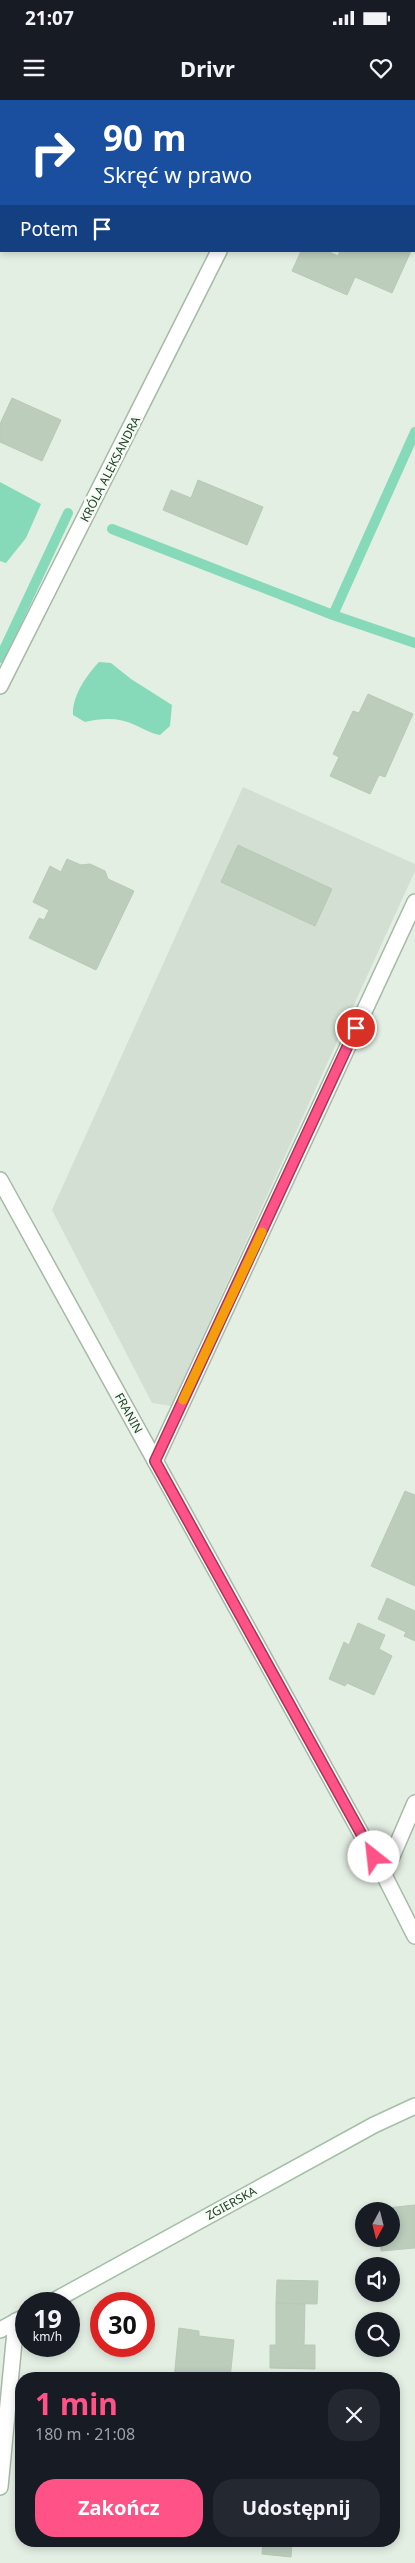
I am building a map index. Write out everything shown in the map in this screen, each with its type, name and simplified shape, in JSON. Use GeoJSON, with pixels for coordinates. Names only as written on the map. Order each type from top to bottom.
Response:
{"type":"FeatureCollection","features":[{"type":"Feature","properties":{"kind":"street","name":"KRÓLA ALEKSANDRA"},"geometry":{"type":"LineString","coordinates":[[0,686],[218,252]]}},
{"type":"Feature","properties":{"kind":"street"},"geometry":{"type":"LineString","coordinates":[[155,1461],[415,902]]}},
{"type":"Feature","properties":{"kind":"street","name":"FRANIN"},"geometry":{"type":"LineString","coordinates":[[0,1180],[384,1875],[415,1936]]}},
{"type":"Feature","properties":{"kind":"street"},"geometry":{"type":"LineString","coordinates":[[384,1875],[415,1803]]}},
{"type":"Feature","properties":{"kind":"street","name":"ZGIERSKA"},"geometry":{"type":"LineString","coordinates":[[70,2292],[374,2125],[415,2106]]}},
{"type":"Feature","properties":{"kind":"street"},"geometry":{"type":"LineString","coordinates":[[0,2330],[15,2322]]}},
{"type":"Feature","properties":{"kind":"street"},"geometry":{"type":"LineString","coordinates":[[0,2487],[16,2357]]}},
{"type":"Feature","properties":{"kind":"shaded area"},"geometry":{"type":"Polygon","coordinates":[[[0,482],[41,504],[26,538],[6,563],[0,561],[0,482]]]}},
{"type":"Feature","properties":{"kind":"shaded area"},"geometry":{"type":"Polygon","coordinates":[[[99,662],[111,663],[131,679],[172,705],[170,726],[160,735],[117,719],[85,722],[73,715],[77,694],[99,662]]]}},
{"type":"Feature","properties":{"kind":"shaded area"},"geometry":{"type":"Polygon","coordinates":[[[243,787],[415,864],[415,871],[171,1406],[152,1403],[52,1210],[243,787]]]}},
{"type":"Feature","properties":{"kind":"building"},"geometry":{"type":"Polygon","coordinates":[[[301,252],[329,252],[338,256],[340,252],[411,252],[392,293],[355,277],[347,295],[292,271],[301,252]]]}},
{"type":"Feature","properties":{"kind":"building"},"geometry":{"type":"Polygon","coordinates":[[[12,398],[61,420],[42,461],[0,442],[0,424],[12,398]]]}},
{"type":"Feature","properties":{"kind":"building"},"geometry":{"type":"Polygon","coordinates":[[[198,480],[263,507],[247,545],[163,510],[171,490],[191,498],[198,480]]]}},
{"type":"Feature","properties":{"kind":"building"},"geometry":{"type":"Polygon","coordinates":[[[368,694],[413,714],[385,777],[379,775],[370,794],[330,776],[339,757],[333,754],[353,711],[359,713],[368,694]]]}},
{"type":"Feature","properties":{"kind":"building"},"geometry":{"type":"Polygon","coordinates":[[[238,845],[332,889],[315,926],[221,882],[238,845]]]}},
{"type":"Feature","properties":{"kind":"building"},"geometry":{"type":"Polygon","coordinates":[[[67,859],[81,865],[90,864],[105,871],[108,879],[134,891],[96,970],[29,938],[39,918],[44,920],[49,910],[33,902],[50,866],[61,872],[67,859]]]}},
{"type":"Feature","properties":{"kind":"building"},"geometry":{"type":"Polygon","coordinates":[[[405,1491],[415,1495],[415,1586],[371,1566],[405,1491]]]}},
{"type":"Feature","properties":{"kind":"building"},"geometry":{"type":"Polygon","coordinates":[[[387,1598],[415,1611],[415,1641],[404,1636],[406,1632],[378,1619],[387,1598]]]}},
{"type":"Feature","properties":{"kind":"building"},"geometry":{"type":"Polygon","coordinates":[[[358,1623],[385,1635],[379,1649],[392,1656],[374,1695],[347,1683],[345,1686],[329,1679],[344,1642],[349,1645],[358,1623]]]}},
{"type":"Feature","properties":{"kind":"building"},"geometry":{"type":"Polygon","coordinates":[[[415,2205],[415,2248],[381,2251],[381,2248],[400,2248],[400,2207],[415,2205]]]}},
{"type":"Feature","properties":{"kind":"building"},"geometry":{"type":"Polygon","coordinates":[[[277,2280],[318,2281],[317,2304],[276,2303],[277,2280]]]}},
{"type":"Feature","properties":{"kind":"building"},"geometry":{"type":"Polygon","coordinates":[[[276,2303],[305,2304],[304,2345],[315,2345],[315,2369],[270,2368],[270,2345],[276,2345],[276,2303]]]}},
{"type":"Feature","properties":{"kind":"building"},"geometry":{"type":"Polygon","coordinates":[[[179,2328],[199,2331],[199,2336],[234,2340],[231,2372],[175,2372],[179,2328]]]}},
{"type":"Feature","properties":{"kind":"building"},"geometry":{"type":"Polygon","coordinates":[[[263,2547],[292,2547],[291,2557],[262,2554],[263,2547]]]}},
{"type":"Feature","properties":{"kind":"waterway"},"geometry":{"type":"LineString","coordinates":[[333,615],[415,432]]}},
{"type":"Feature","properties":{"kind":"waterway"},"geometry":{"type":"LineString","coordinates":[[0,658],[68,513]]}},
{"type":"Feature","properties":{"kind":"waterway"},"geometry":{"type":"LineString","coordinates":[[112,529],[333,615],[415,643]]}},
{"type":"Feature","properties":{"kind":"slow traffic"},"geometry":{"type":"LineString","coordinates":[[183,1400],[262,1232]]}},
{"type":"Feature","properties":{"kind":"route"},"geometry":{"type":"LineString","coordinates":[[356,1028],[155,1461],[374,1857]]}}]}
